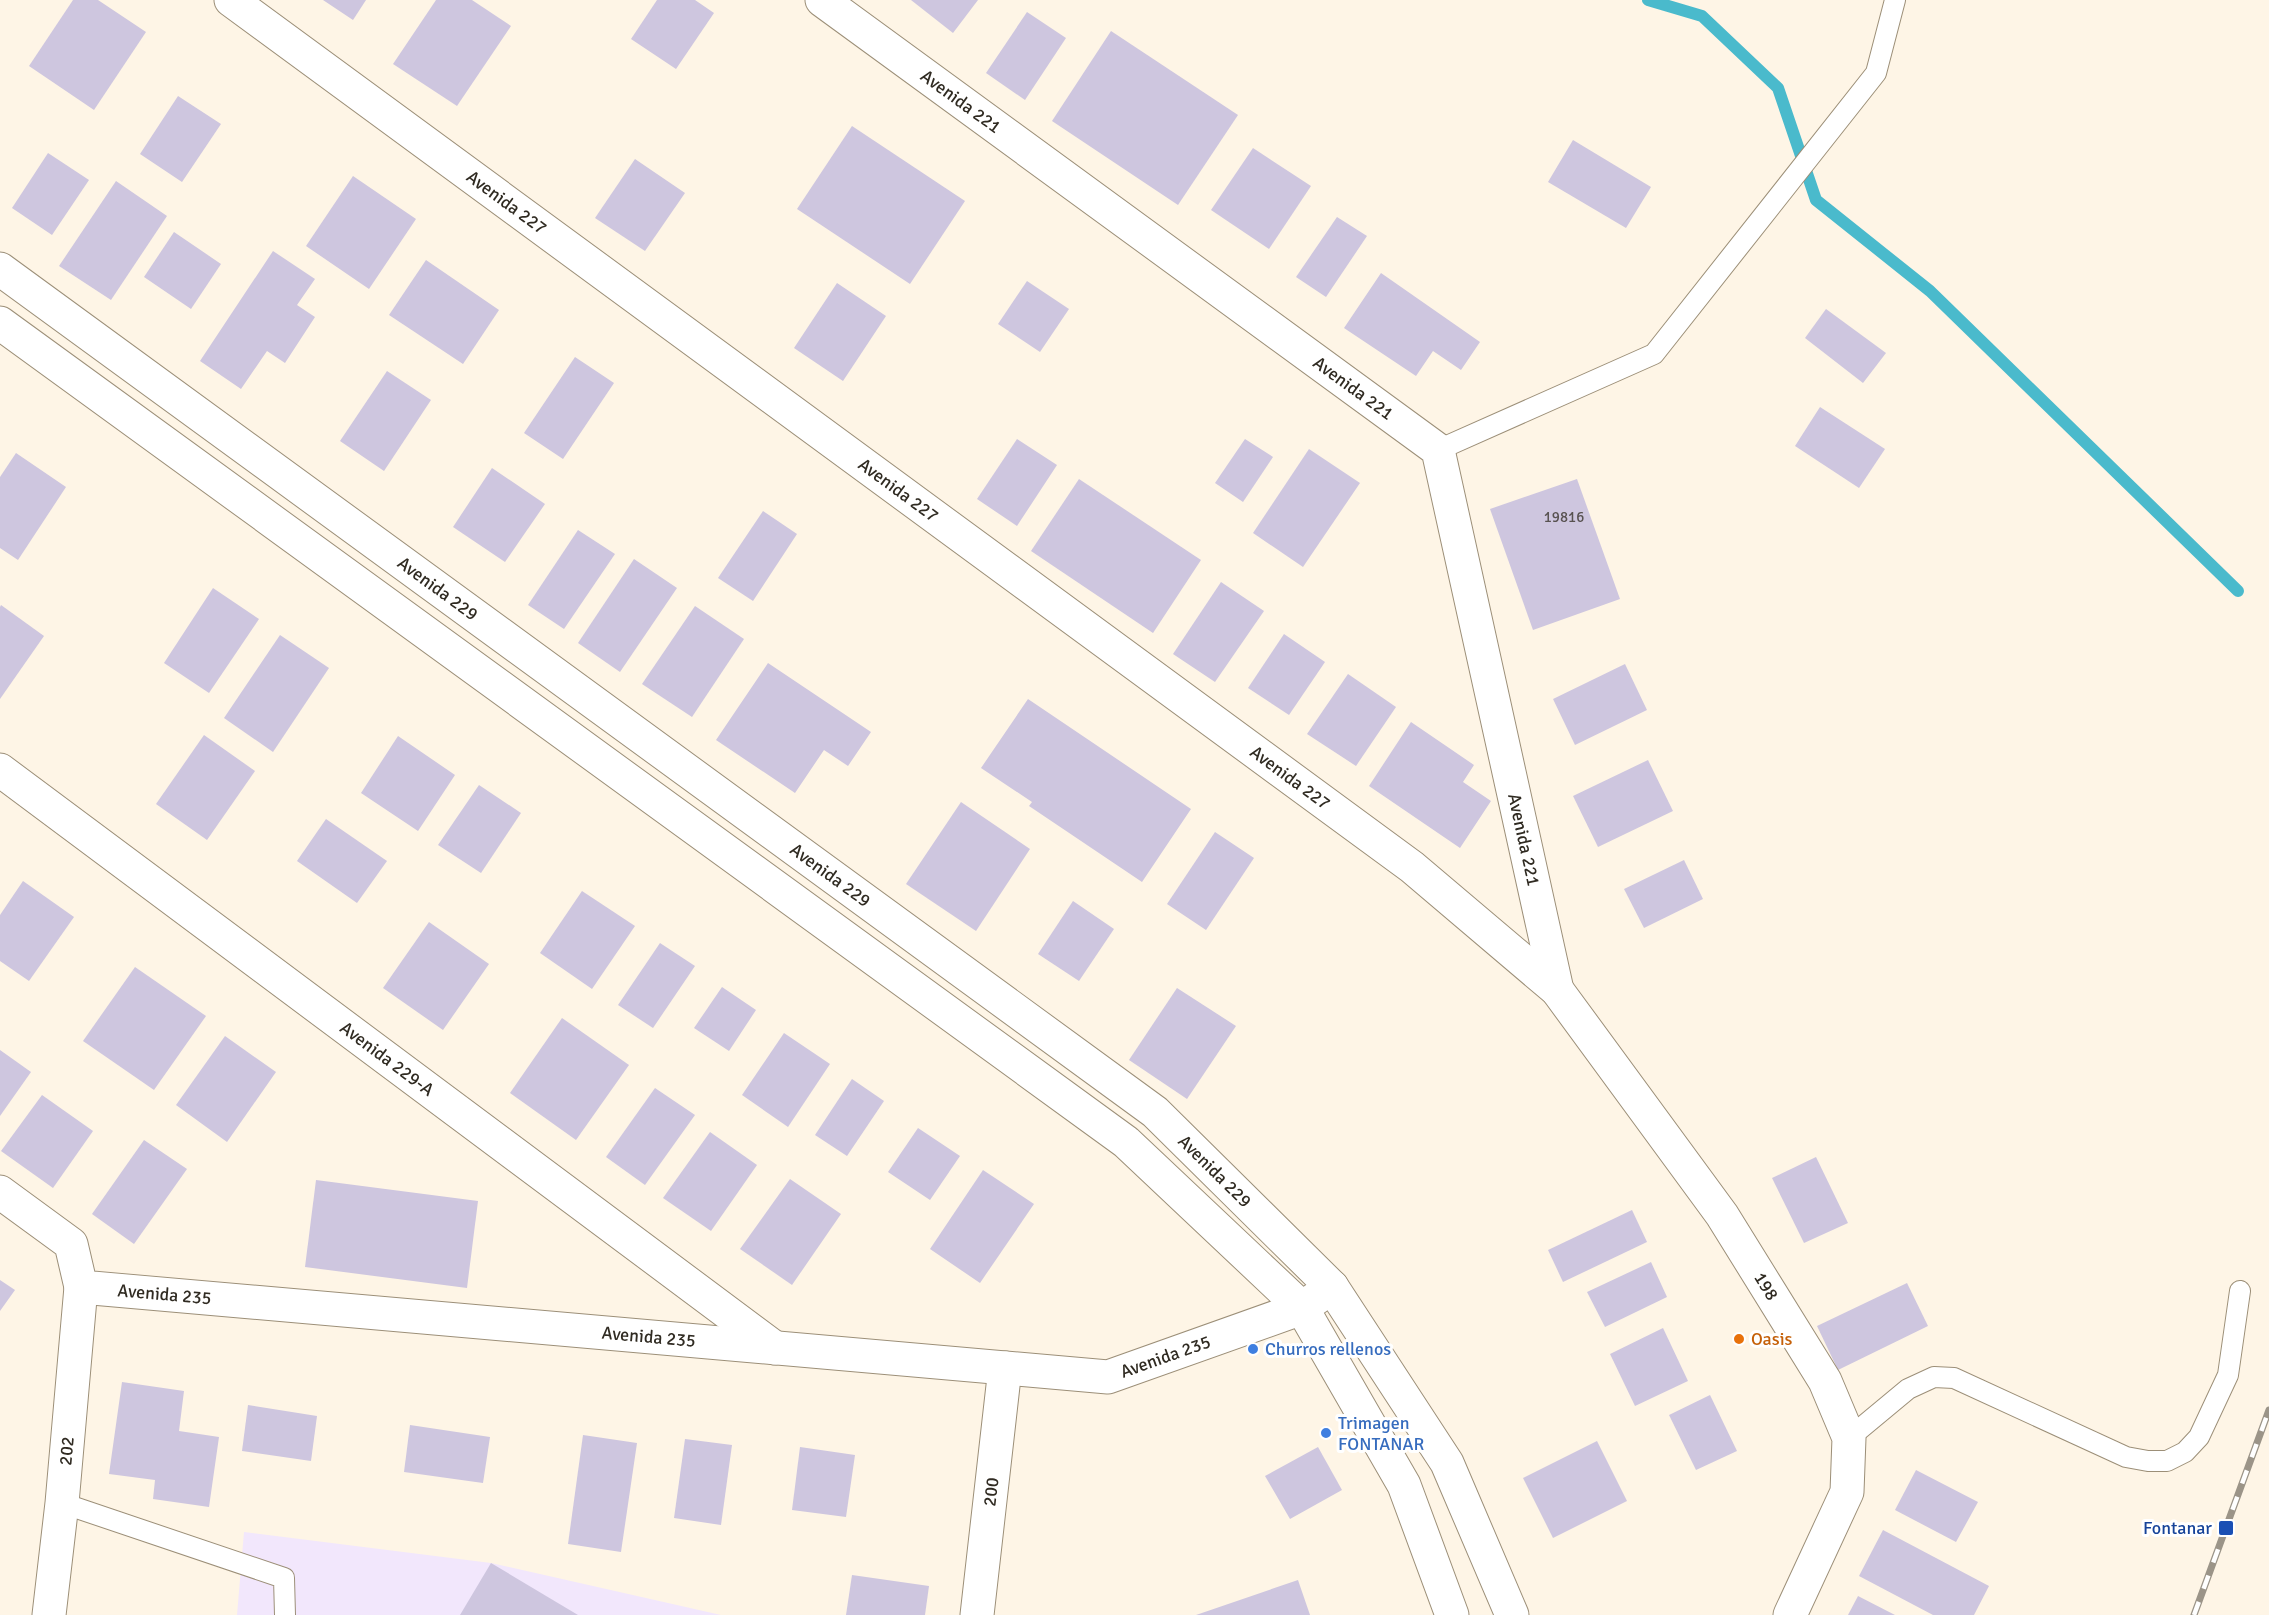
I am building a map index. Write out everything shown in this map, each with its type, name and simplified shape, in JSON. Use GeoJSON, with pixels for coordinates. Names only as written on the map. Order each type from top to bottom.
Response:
{"type":"FeatureCollection","features":[{"type":"Feature","properties":{"kind":"street","name":"Avenida 227"},"geometry":{"type":"LineString","coordinates":[[231,0],[1412,867],[1557,990]]}},
{"type":"Feature","properties":{"kind":"street","name":"Avenida 221"},"geometry":{"type":"LineString","coordinates":[[822,0],[1438,450],[1557,990]]}},
{"type":"Feature","properties":{"kind":"street","name":"Avenida 229"},"geometry":{"type":"LineString","coordinates":[[0,268],[1155,1112],[1332,1287],[1447,1463],[1512,1615]]}},
{"type":"Feature","properties":{"kind":"street"},"geometry":{"type":"LineString","coordinates":[[0,323],[1126,1142],[1302,1308],[1404,1485],[1452,1615]]}},
{"type":"Feature","properties":{"kind":"street","name":"Avenida 229-A"},"geometry":{"type":"LineString","coordinates":[[0,770],[775,1348]]}},
{"type":"Feature","properties":{"kind":"street","name":"198"},"geometry":{"type":"LineString","coordinates":[[1557,990],[1722,1215],[1825,1381],[1849,1438],[1846,1492],[1790,1615]]}},
{"type":"Feature","properties":{"kind":"street"},"geometry":{"type":"LineString","coordinates":[[0,1192],[71,1244],[81,1287]]}},
{"type":"Feature","properties":{"kind":"street","name":"Avenida 235"},"geometry":{"type":"LineString","coordinates":[[81,1287],[1108,1377],[1302,1308],[1332,1287]]}},
{"type":"Feature","properties":{"kind":"street","name":"202"},"geometry":{"type":"LineString","coordinates":[[49,1615],[62,1503],[81,1287]]}},
{"type":"Feature","properties":{"kind":"street","name":"200"},"geometry":{"type":"LineString","coordinates":[[977,1615],[1005,1368]]}},
{"type":"Feature","properties":{"kind":"lane"},"geometry":{"type":"LineString","coordinates":[[1438,450],[1654,354],[1876,73],[1895,0]]}},
{"type":"Feature","properties":{"kind":"lane"},"geometry":{"type":"LineString","coordinates":[[1849,1438],[1908,1389],[1934,1377],[1954,1378],[2126,1457],[2148,1461],[2167,1461],[2185,1452],[2199,1437],[2228,1375],[2240,1291]]}},
{"type":"Feature","properties":{"kind":"lane"},"geometry":{"type":"LineString","coordinates":[[62,1503],[284,1578],[285,1615]]}},
{"type":"Feature","properties":{"kind":"shaded area"},"geometry":{"type":"Polygon","coordinates":[[[244,1532],[491,1563],[721,1615],[237,1615],[244,1532]]]}},
{"type":"Feature","properties":{"kind":"building"},"geometry":{"type":"Polygon","coordinates":[[[73,0],[98,0],[146,32],[94,110],[29,66],[73,0]]]}},
{"type":"Feature","properties":{"kind":"building"},"geometry":{"type":"Polygon","coordinates":[[[323,0],[366,0],[353,20],[323,0]]]}},
{"type":"Feature","properties":{"kind":"building"},"geometry":{"type":"Polygon","coordinates":[[[436,0],[472,0],[511,26],[457,106],[393,64],[436,0]]]}},
{"type":"Feature","properties":{"kind":"building"},"geometry":{"type":"Polygon","coordinates":[[[657,0],[695,0],[714,13],[676,69],[631,39],[657,0]]]}},
{"type":"Feature","properties":{"kind":"building"},"geometry":{"type":"Polygon","coordinates":[[[911,0],[978,0],[953,33],[911,0]]]}},
{"type":"Feature","properties":{"kind":"building"},"geometry":{"type":"Polygon","coordinates":[[[1027,12],[1066,38],[1025,100],[986,73],[1027,12]]]}},
{"type":"Feature","properties":{"kind":"building"},"geometry":{"type":"Polygon","coordinates":[[[1111,31],[1238,115],[1178,205],[1052,121],[1111,31]]]}},
{"type":"Feature","properties":{"kind":"building"},"geometry":{"type":"Polygon","coordinates":[[[178,96],[221,124],[182,182],[140,154],[178,96]]]}},
{"type":"Feature","properties":{"kind":"building"},"geometry":{"type":"Polygon","coordinates":[[[852,126],[965,201],[910,284],[797,209],[852,126]]]}},
{"type":"Feature","properties":{"kind":"building"},"geometry":{"type":"Polygon","coordinates":[[[1573,140],[1651,187],[1626,228],[1548,182],[1573,140]]]}},
{"type":"Feature","properties":{"kind":"building"},"geometry":{"type":"Polygon","coordinates":[[[1253,148],[1311,186],[1269,249],[1211,210],[1253,148]]]}},
{"type":"Feature","properties":{"kind":"building"},"geometry":{"type":"Polygon","coordinates":[[[48,153],[89,180],[52,235],[12,208],[48,153]]]}},
{"type":"Feature","properties":{"kind":"building"},"geometry":{"type":"Polygon","coordinates":[[[635,159],[685,193],[645,251],[595,218],[635,159]]]}},
{"type":"Feature","properties":{"kind":"building"},"geometry":{"type":"Polygon","coordinates":[[[353,176],[416,219],[369,289],[306,246],[353,176]]]}},
{"type":"Feature","properties":{"kind":"building"},"geometry":{"type":"Polygon","coordinates":[[[116,181],[167,216],[111,300],[59,266],[116,181]]]}},
{"type":"Feature","properties":{"kind":"building"},"geometry":{"type":"Polygon","coordinates":[[[1337,217],[1367,236],[1326,297],[1296,277],[1337,217]]]}},
{"type":"Feature","properties":{"kind":"building"},"geometry":{"type":"Polygon","coordinates":[[[174,232],[221,264],[191,309],[144,277],[174,232]]]}},
{"type":"Feature","properties":{"kind":"building"},"geometry":{"type":"Polygon","coordinates":[[[273,251],[315,279],[297,305],[315,317],[285,363],[267,351],[241,389],[200,361],[273,251]]]}},
{"type":"Feature","properties":{"kind":"building"},"geometry":{"type":"Polygon","coordinates":[[[426,260],[499,310],[463,364],[389,315],[426,260]]]}},
{"type":"Feature","properties":{"kind":"building"},"geometry":{"type":"Polygon","coordinates":[[[1381,273],[1480,342],[1461,370],[1433,351],[1416,376],[1344,328],[1381,273]]]}},
{"type":"Feature","properties":{"kind":"building"},"geometry":{"type":"Polygon","coordinates":[[[1027,281],[1069,309],[1040,352],[998,324],[1027,281]]]}},
{"type":"Feature","properties":{"kind":"building"},"geometry":{"type":"Polygon","coordinates":[[[837,283],[886,316],[843,381],[794,348],[837,283]]]}},
{"type":"Feature","properties":{"kind":"building"},"geometry":{"type":"Polygon","coordinates":[[[1826,309],[1886,353],[1863,383],[1805,338],[1826,309]]]}},
{"type":"Feature","properties":{"kind":"building"},"geometry":{"type":"Polygon","coordinates":[[[575,357],[614,383],[563,459],[524,433],[575,357]]]}},
{"type":"Feature","properties":{"kind":"building"},"geometry":{"type":"Polygon","coordinates":[[[387,371],[431,400],[384,471],[340,441],[387,371]]]}},
{"type":"Feature","properties":{"kind":"building"},"geometry":{"type":"Polygon","coordinates":[[[1820,407],[1885,449],[1859,488],[1795,446],[1820,407]]]}},
{"type":"Feature","properties":{"kind":"building"},"geometry":{"type":"Polygon","coordinates":[[[1017,439],[1057,465],[1017,526],[977,499],[1017,439]]]}},
{"type":"Feature","properties":{"kind":"building"},"geometry":{"type":"Polygon","coordinates":[[[1245,439],[1273,457],[1243,502],[1215,483],[1245,439]]]}},
{"type":"Feature","properties":{"kind":"building"},"geometry":{"type":"Polygon","coordinates":[[[1309,449],[1360,483],[1303,567],[1253,533],[1309,449]]]}},
{"type":"Feature","properties":{"kind":"building"},"geometry":{"type":"Polygon","coordinates":[[[16,453],[66,487],[18,560],[0,548],[0,477],[16,453]]]}},
{"type":"Feature","properties":{"kind":"building"},"geometry":{"type":"Polygon","coordinates":[[[492,468],[545,504],[505,562],[453,527],[492,468]]]}},
{"type":"Feature","properties":{"kind":"building"},"geometry":{"type":"Polygon","coordinates":[[[1079,479],[1201,560],[1153,633],[1031,551],[1079,479]]]}},
{"type":"Feature","properties":{"kind":"building"},"geometry":{"type":"Polygon","coordinates":[[[1577,479],[1620,599],[1533,630],[1490,509],[1577,479]]]}},
{"type":"Feature","properties":{"kind":"building"},"geometry":{"type":"Polygon","coordinates":[[[763,511],[797,534],[753,601],[718,578],[763,511]]]}},
{"type":"Feature","properties":{"kind":"building"},"geometry":{"type":"Polygon","coordinates":[[[578,530],[615,554],[564,629],[528,605],[578,530]]]}},
{"type":"Feature","properties":{"kind":"building"},"geometry":{"type":"Polygon","coordinates":[[[634,559],[677,588],[620,672],[578,643],[634,559]]]}},
{"type":"Feature","properties":{"kind":"building"},"geometry":{"type":"Polygon","coordinates":[[[1221,582],[1264,611],[1215,682],[1173,654],[1221,582]]]}},
{"type":"Feature","properties":{"kind":"building"},"geometry":{"type":"Polygon","coordinates":[[[213,588],[259,619],[209,693],[164,663],[213,588]]]}},
{"type":"Feature","properties":{"kind":"building"},"geometry":{"type":"Polygon","coordinates":[[[1,605],[44,636],[0,699],[0,607],[1,605]]]}},
{"type":"Feature","properties":{"kind":"building"},"geometry":{"type":"Polygon","coordinates":[[[695,606],[744,639],[692,717],[642,684],[695,606]]]}},
{"type":"Feature","properties":{"kind":"building"},"geometry":{"type":"Polygon","coordinates":[[[1284,634],[1325,662],[1289,715],[1248,688],[1284,634]]]}},
{"type":"Feature","properties":{"kind":"building"},"geometry":{"type":"Polygon","coordinates":[[[280,635],[329,668],[273,752],[224,718],[280,635]]]}},
{"type":"Feature","properties":{"kind":"building"},"geometry":{"type":"Polygon","coordinates":[[[768,663],[871,732],[848,766],[824,750],[795,793],[716,740],[768,663]]]}},
{"type":"Feature","properties":{"kind":"building"},"geometry":{"type":"Polygon","coordinates":[[[1625,664],[1647,710],[1575,745],[1553,699],[1625,664]]]}},
{"type":"Feature","properties":{"kind":"building"},"geometry":{"type":"Polygon","coordinates":[[[1348,674],[1396,707],[1356,766],[1307,734],[1348,674]]]}},
{"type":"Feature","properties":{"kind":"building"},"geometry":{"type":"Polygon","coordinates":[[[1028,699],[1191,809],[1142,882],[1029,806],[1032,802],[981,768],[1028,699]]]}},
{"type":"Feature","properties":{"kind":"building"},"geometry":{"type":"Polygon","coordinates":[[[1411,722],[1474,765],[1463,782],[1491,801],[1460,848],[1369,786],[1411,722]]]}},
{"type":"Feature","properties":{"kind":"building"},"geometry":{"type":"Polygon","coordinates":[[[204,735],[255,771],[207,840],[156,804],[204,735]]]}},
{"type":"Feature","properties":{"kind":"building"},"geometry":{"type":"Polygon","coordinates":[[[398,736],[455,775],[418,831],[361,793],[398,736]]]}},
{"type":"Feature","properties":{"kind":"building"},"geometry":{"type":"Polygon","coordinates":[[[1648,760],[1673,811],[1598,847],[1573,796],[1648,760]]]}},
{"type":"Feature","properties":{"kind":"building"},"geometry":{"type":"Polygon","coordinates":[[[479,785],[521,813],[481,873],[438,845],[479,785]]]}},
{"type":"Feature","properties":{"kind":"building"},"geometry":{"type":"Polygon","coordinates":[[[961,802],[1030,849],[976,931],[906,884],[961,802]]]}},
{"type":"Feature","properties":{"kind":"building"},"geometry":{"type":"Polygon","coordinates":[[[326,819],[387,861],[357,903],[297,861],[326,819]]]}},
{"type":"Feature","properties":{"kind":"building"},"geometry":{"type":"Polygon","coordinates":[[[1215,832],[1254,858],[1206,930],[1167,904],[1215,832]]]}},
{"type":"Feature","properties":{"kind":"building"},"geometry":{"type":"Polygon","coordinates":[[[1684,860],[1703,899],[1644,928],[1624,889],[1684,860]]]}},
{"type":"Feature","properties":{"kind":"building"},"geometry":{"type":"Polygon","coordinates":[[[23,881],[74,917],[29,981],[0,961],[0,915],[23,881]]]}},
{"type":"Feature","properties":{"kind":"building"},"geometry":{"type":"Polygon","coordinates":[[[582,891],[635,926],[592,989],[540,953],[582,891]]]}},
{"type":"Feature","properties":{"kind":"building"},"geometry":{"type":"Polygon","coordinates":[[[1073,901],[1114,929],[1079,981],[1038,954],[1073,901]]]}},
{"type":"Feature","properties":{"kind":"building"},"geometry":{"type":"Polygon","coordinates":[[[429,922],[489,964],[443,1030],[383,988],[429,922]]]}},
{"type":"Feature","properties":{"kind":"building"},"geometry":{"type":"Polygon","coordinates":[[[660,943],[695,966],[653,1028],[618,1005],[660,943]]]}},
{"type":"Feature","properties":{"kind":"building"},"geometry":{"type":"Polygon","coordinates":[[[135,967],[206,1016],[154,1090],[83,1041],[135,967]]]}},
{"type":"Feature","properties":{"kind":"building"},"geometry":{"type":"Polygon","coordinates":[[[722,987],[756,1010],[729,1051],[694,1028],[722,987]]]}},
{"type":"Feature","properties":{"kind":"building"},"geometry":{"type":"Polygon","coordinates":[[[1177,988],[1236,1026],[1187,1099],[1129,1060],[1177,988]]]}},
{"type":"Feature","properties":{"kind":"building"},"geometry":{"type":"Polygon","coordinates":[[[562,1018],[629,1065],[576,1140],[510,1093],[562,1018]]]}},
{"type":"Feature","properties":{"kind":"building"},"geometry":{"type":"Polygon","coordinates":[[[784,1033],[830,1064],[788,1127],[742,1095],[784,1033]]]}},
{"type":"Feature","properties":{"kind":"building"},"geometry":{"type":"Polygon","coordinates":[[[225,1036],[276,1072],[227,1142],[176,1105],[225,1036]]]}},
{"type":"Feature","properties":{"kind":"building"},"geometry":{"type":"Polygon","coordinates":[[[0,1050],[31,1072],[0,1116],[0,1050]]]}},
{"type":"Feature","properties":{"kind":"building"},"geometry":{"type":"Polygon","coordinates":[[[852,1079],[884,1101],[847,1156],[815,1135],[852,1079]]]}},
{"type":"Feature","properties":{"kind":"building"},"geometry":{"type":"Polygon","coordinates":[[[655,1088],[695,1115],[645,1185],[606,1157],[655,1088]]]}},
{"type":"Feature","properties":{"kind":"building"},"geometry":{"type":"Polygon","coordinates":[[[42,1095],[93,1131],[53,1188],[1,1151],[42,1095]]]}},
{"type":"Feature","properties":{"kind":"building"},"geometry":{"type":"Polygon","coordinates":[[[918,1128],[960,1156],[930,1200],[888,1172],[918,1128]]]}},
{"type":"Feature","properties":{"kind":"building"},"geometry":{"type":"Polygon","coordinates":[[[710,1132],[757,1165],[711,1231],[663,1198],[710,1132]]]}},
{"type":"Feature","properties":{"kind":"building"},"geometry":{"type":"Polygon","coordinates":[[[144,1140],[187,1169],[134,1244],[92,1214],[144,1140]]]}},
{"type":"Feature","properties":{"kind":"building"},"geometry":{"type":"Polygon","coordinates":[[[1816,1157],[1848,1223],[1804,1243],[1772,1178],[1816,1157]]]}},
{"type":"Feature","properties":{"kind":"building"},"geometry":{"type":"Polygon","coordinates":[[[983,1170],[1034,1204],[980,1283],[930,1249],[983,1170]]]}},
{"type":"Feature","properties":{"kind":"building"},"geometry":{"type":"Polygon","coordinates":[[[790,1179],[841,1214],[792,1285],[740,1249],[790,1179]]]}},
{"type":"Feature","properties":{"kind":"building"},"geometry":{"type":"Polygon","coordinates":[[[316,1180],[478,1201],[467,1288],[305,1267],[316,1180]]]}},
{"type":"Feature","properties":{"kind":"building"},"geometry":{"type":"Polygon","coordinates":[[[1632,1210],[1647,1242],[1563,1282],[1548,1250],[1632,1210]]]}},
{"type":"Feature","properties":{"kind":"building"},"geometry":{"type":"Polygon","coordinates":[[[1651,1262],[1667,1297],[1605,1327],[1587,1292],[1651,1262]]]}},
{"type":"Feature","properties":{"kind":"building"},"geometry":{"type":"Polygon","coordinates":[[[0,1280],[15,1290],[0,1311],[0,1280]]]}},
{"type":"Feature","properties":{"kind":"building"},"geometry":{"type":"Polygon","coordinates":[[[1907,1283],[1928,1326],[1838,1370],[1817,1326],[1907,1283]]]}},
{"type":"Feature","properties":{"kind":"building"},"geometry":{"type":"Polygon","coordinates":[[[1663,1328],[1688,1381],[1635,1406],[1610,1354],[1663,1328]]]}},
{"type":"Feature","properties":{"kind":"building"},"geometry":{"type":"Polygon","coordinates":[[[122,1382],[184,1391],[179,1431],[219,1437],[209,1507],[153,1499],[155,1480],[109,1474],[122,1382]]]}},
{"type":"Feature","properties":{"kind":"building"},"geometry":{"type":"Polygon","coordinates":[[[1710,1395],[1737,1451],[1696,1470],[1669,1415],[1710,1395]]]}},
{"type":"Feature","properties":{"kind":"building"},"geometry":{"type":"Polygon","coordinates":[[[248,1405],[317,1416],[311,1461],[242,1451],[248,1405]]]}},
{"type":"Feature","properties":{"kind":"building"},"geometry":{"type":"Polygon","coordinates":[[[410,1425],[490,1437],[483,1483],[404,1472],[410,1425]]]}},
{"type":"Feature","properties":{"kind":"building"},"geometry":{"type":"Polygon","coordinates":[[[583,1435],[637,1443],[621,1552],[568,1544],[583,1435]]]}},
{"type":"Feature","properties":{"kind":"building"},"geometry":{"type":"Polygon","coordinates":[[[685,1439],[732,1445],[721,1525],[674,1518],[685,1439]]]}},
{"type":"Feature","properties":{"kind":"building"},"geometry":{"type":"Polygon","coordinates":[[[1597,1441],[1627,1501],[1553,1538],[1523,1478],[1597,1441]]]}},
{"type":"Feature","properties":{"kind":"building"},"geometry":{"type":"Polygon","coordinates":[[[800,1447],[855,1455],[846,1517],[792,1510],[800,1447]]]}},
{"type":"Feature","properties":{"kind":"building"},"geometry":{"type":"Polygon","coordinates":[[[1318,1447],[1342,1490],[1290,1519],[1265,1476],[1318,1447]]]}},
{"type":"Feature","properties":{"kind":"building"},"geometry":{"type":"Polygon","coordinates":[[[1916,1470],[1978,1502],[1956,1542],[1895,1510],[1916,1470]]]}},
{"type":"Feature","properties":{"kind":"building"},"geometry":{"type":"Polygon","coordinates":[[[1883,1530],[1989,1586],[1974,1615],[1933,1615],[1859,1576],[1883,1530]]]}},
{"type":"Feature","properties":{"kind":"building"},"geometry":{"type":"Polygon","coordinates":[[[491,1563],[578,1615],[460,1615],[491,1563]]]}},
{"type":"Feature","properties":{"kind":"building"},"geometry":{"type":"Polygon","coordinates":[[[852,1575],[929,1586],[925,1615],[846,1615],[852,1575]]]}},
{"type":"Feature","properties":{"kind":"building"},"geometry":{"type":"Polygon","coordinates":[[[1298,1580],[1310,1615],[1196,1615],[1298,1580]]]}},
{"type":"Feature","properties":{"kind":"building"},"geometry":{"type":"Polygon","coordinates":[[[1858,1596],[1895,1615],[1848,1615],[1858,1596]]]}},
{"type":"Feature","properties":{"kind":"waterway"},"geometry":{"type":"LineString","coordinates":[[1648,0],[1702,16],[1778,88],[1816,200],[1930,291],[2238,591]]}},
{"type":"Feature","properties":{"kind":"railway"},"geometry":{"type":"LineString","coordinates":[[2194,1615],[2269,1410]]}},
{"type":"Feature","properties":{"kind":"place","name":"Oasis"},"geometry":{"type":"Point","coordinates":[1739,1339]}},
{"type":"Feature","properties":{"kind":"place","name":"Churros rellenos"},"geometry":{"type":"Point","coordinates":[1253,1349]}},
{"type":"Feature","properties":{"kind":"place","name":"Trimagen FONTANAR"},"geometry":{"type":"Point","coordinates":[1326,1433]}},
{"type":"Feature","properties":{"kind":"place","name":"Fontanar"},"geometry":{"type":"Point","coordinates":[2226,1528]}}]}
